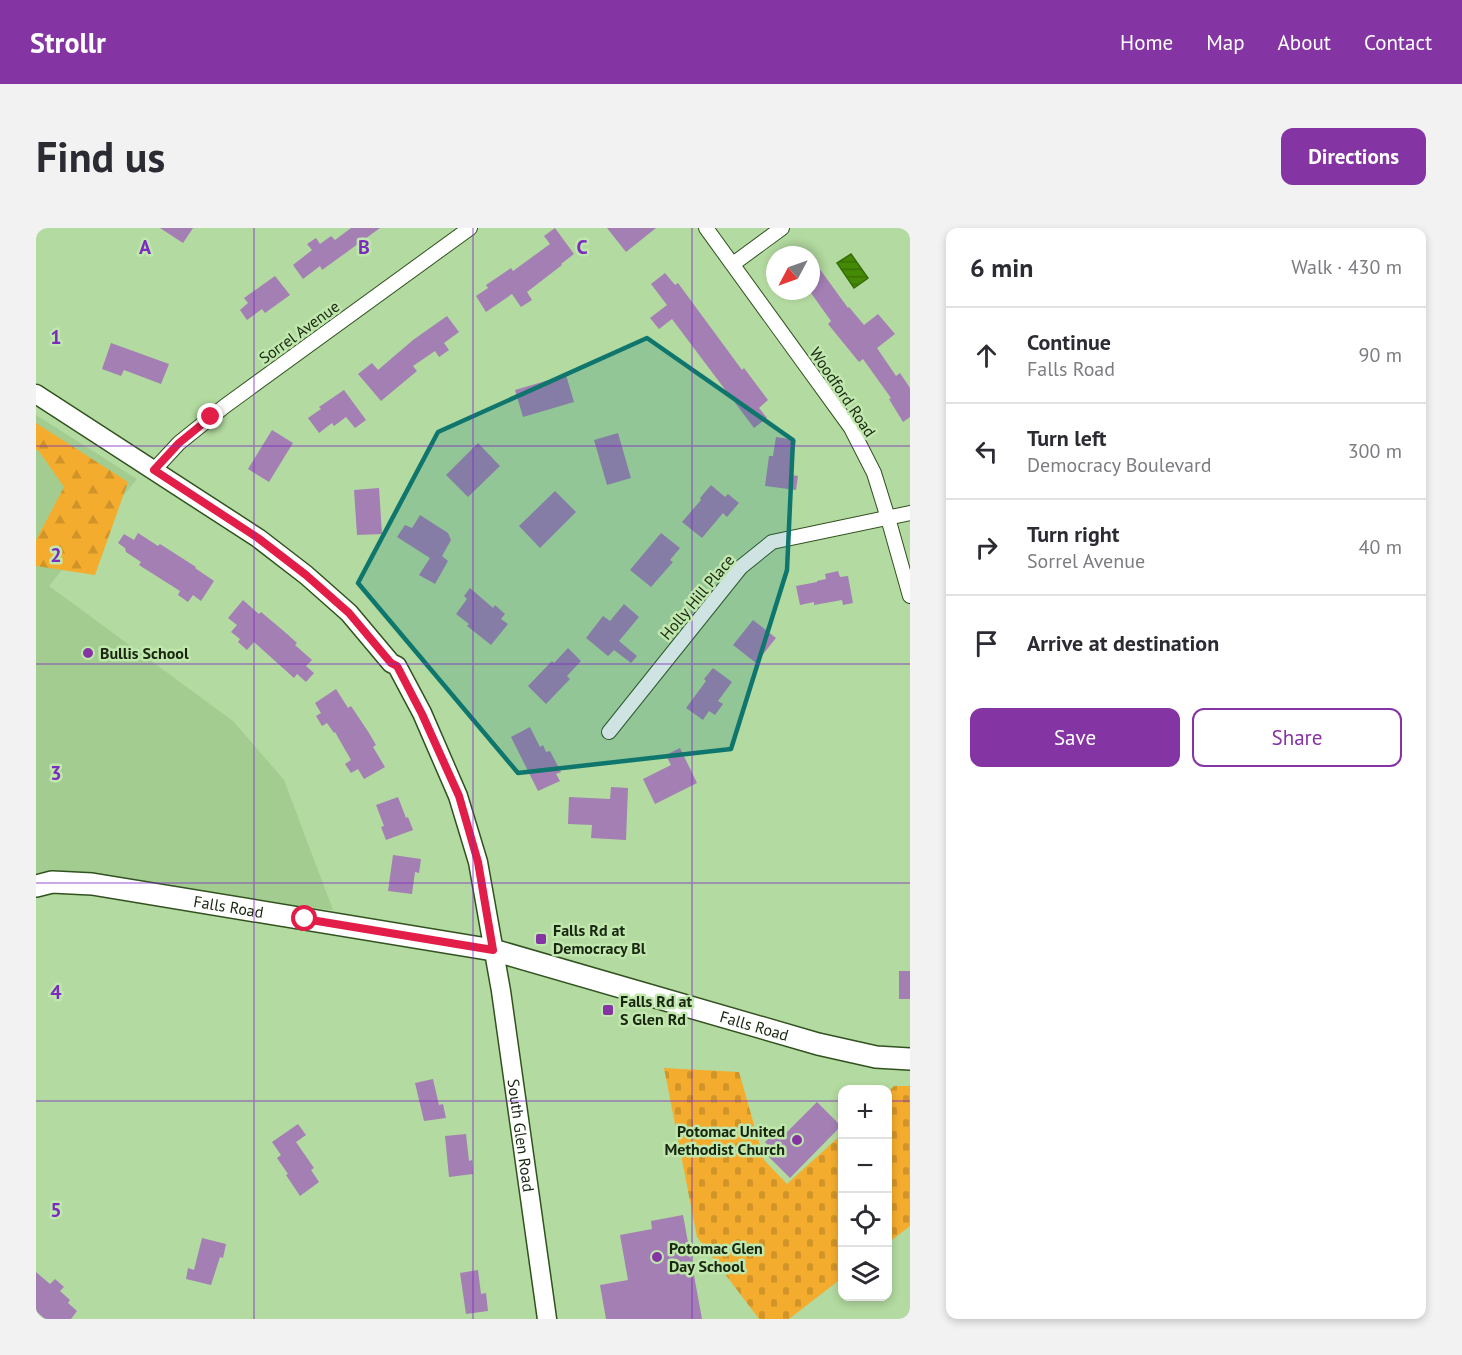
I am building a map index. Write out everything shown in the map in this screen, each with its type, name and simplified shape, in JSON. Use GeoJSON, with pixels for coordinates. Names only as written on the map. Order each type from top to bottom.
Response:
{"type":"FeatureCollection","features":[{"type":"Feature","properties":{"kind":"main road","name":"South Glen Road"},"geometry":{"type":"LineString","coordinates":[[36,394],[258,538],[306,575],[349,613],[391,663],[397,666],[422,714],[459,796],[478,862],[501,991],[548,1319]]}},
{"type":"Feature","properties":{"kind":"main road","name":"Falls Road"},"geometry":{"type":"LineString","coordinates":[[36,886],[52,882],[92,884],[493,950],[818,1044],[876,1057],[910,1059]]}},
{"type":"Feature","properties":{"kind":"street","name":"Sorrel Avenue"},"geometry":{"type":"LineString","coordinates":[[154,470],[179,443],[225,406],[470,228]]}},
{"type":"Feature","properties":{"kind":"street","name":"Woodford Road"},"geometry":{"type":"LineString","coordinates":[[706,228],[851,428],[874,473],[910,596]]}},
{"type":"Feature","properties":{"kind":"street"},"geometry":{"type":"LineString","coordinates":[[733,264],[782,228]]}},
{"type":"Feature","properties":{"kind":"street","name":"Holly Hill Place"},"geometry":{"type":"LineString","coordinates":[[609,732],[741,567],[772,542],[910,513]]}},
{"type":"Feature","properties":{"kind":"highlighted area"},"geometry":{"type":"Polygon","coordinates":[[[647,338],[793,440],[787,570],[731,749],[518,773],[358,583],[438,432],[647,338]]]}},
{"type":"Feature","properties":{"kind":"shaded area"},"geometry":{"type":"Polygon","coordinates":[[[851,254],[868,278],[854,288],[837,263],[851,254]]]}},
{"type":"Feature","properties":{"kind":"shaded area","name":"Bullis School"},"geometry":{"type":"Polygon","coordinates":[[[36,415],[137,479],[49,586],[233,721],[284,780],[333,910],[92,884],[36,886],[36,415]]]}},
{"type":"Feature","properties":{"kind":"green space"},"geometry":{"type":"Polygon","coordinates":[[[36,423],[128,482],[95,575],[36,566],[36,540],[64,487],[36,450],[36,423]]]}},
{"type":"Feature","properties":{"kind":"green space"},"geometry":{"type":"Polygon","coordinates":[[[664,1068],[739,1072],[764,1160],[787,1184],[838,1138],[838,1281],[789,1319],[759,1319],[697,1237],[664,1068]]]}},
{"type":"Feature","properties":{"kind":"green space"},"geometry":{"type":"Polygon","coordinates":[[[910,1086],[910,1226],[892,1240],[892,1139],[892,1088],[910,1086]]]}},
{"type":"Feature","properties":{"kind":"building"},"geometry":{"type":"Polygon","coordinates":[[[160,228],[193,228],[183,243],[160,228]]]}},
{"type":"Feature","properties":{"kind":"building"},"geometry":{"type":"Polygon","coordinates":[[[351,228],[380,228],[322,270],[320,266],[303,279],[293,265],[312,250],[307,244],[316,238],[320,244],[331,236],[335,240],[351,228]]]}},
{"type":"Feature","properties":{"kind":"building"},"geometry":{"type":"Polygon","coordinates":[[[555,228],[574,254],[527,292],[532,300],[521,307],[512,294],[486,312],[476,296],[488,288],[486,285],[511,268],[513,271],[550,244],[544,236],[555,228]]]}},
{"type":"Feature","properties":{"kind":"building"},"geometry":{"type":"Polygon","coordinates":[[[607,228],[656,228],[626,252],[607,228]]]}},
{"type":"Feature","properties":{"kind":"building"},"geometry":{"type":"Polygon","coordinates":[[[820,269],[848,308],[864,325],[878,314],[895,334],[877,348],[896,376],[900,373],[910,388],[910,417],[903,422],[889,399],[891,398],[863,359],[859,362],[828,324],[831,321],[816,300],[820,300],[820,269]]]}},
{"type":"Feature","properties":{"kind":"building"},"geometry":{"type":"Polygon","coordinates":[[[665,273],[675,285],[678,283],[742,370],[744,368],[768,400],[759,408],[767,418],[754,428],[672,319],[659,329],[650,318],[667,305],[651,284],[665,273]]]}},
{"type":"Feature","properties":{"kind":"building"},"geometry":{"type":"Polygon","coordinates":[[[275,276],[290,295],[265,313],[262,309],[247,320],[240,310],[248,303],[244,298],[275,276]]]}},
{"type":"Feature","properties":{"kind":"building"},"geometry":{"type":"Polygon","coordinates":[[[447,316],[459,332],[444,343],[449,350],[439,357],[435,351],[413,366],[417,371],[381,401],[358,374],[372,363],[378,370],[413,340],[447,316]]]}},
{"type":"Feature","properties":{"kind":"building"},"geometry":{"type":"Polygon","coordinates":[[[111,343],[169,364],[161,384],[124,370],[121,376],[102,369],[111,343]]]}},
{"type":"Feature","properties":{"kind":"building"},"geometry":{"type":"Polygon","coordinates":[[[566,375],[574,402],[523,417],[515,390],[566,375]]]}},
{"type":"Feature","properties":{"kind":"building"},"geometry":{"type":"Polygon","coordinates":[[[344,390],[366,420],[355,428],[346,417],[334,426],[332,423],[319,433],[308,418],[321,409],[319,407],[344,390]]]}},
{"type":"Feature","properties":{"kind":"building"},"geometry":{"type":"Polygon","coordinates":[[[272,430],[293,443],[269,482],[248,469],[272,430]]]}},
{"type":"Feature","properties":{"kind":"building"},"geometry":{"type":"Polygon","coordinates":[[[618,433],[631,478],[607,485],[594,440],[618,433]]]}},
{"type":"Feature","properties":{"kind":"building"},"geometry":{"type":"Polygon","coordinates":[[[776,437],[796,440],[791,475],[798,476],[796,490],[765,486],[769,456],[773,456],[776,437]]]}},
{"type":"Feature","properties":{"kind":"building"},"geometry":{"type":"Polygon","coordinates":[[[478,443],[500,466],[468,497],[446,475],[478,443]]]}},
{"type":"Feature","properties":{"kind":"building"},"geometry":{"type":"Polygon","coordinates":[[[711,485],[725,497],[728,494],[739,503],[727,517],[723,513],[702,538],[682,522],[711,485]]]}},
{"type":"Feature","properties":{"kind":"building"},"geometry":{"type":"Polygon","coordinates":[[[379,488],[382,534],[357,535],[354,490],[379,488]]]}},
{"type":"Feature","properties":{"kind":"building"},"geometry":{"type":"Polygon","coordinates":[[[555,491],[576,512],[540,548],[519,526],[555,491]]]}},
{"type":"Feature","properties":{"kind":"building"},"geometry":{"type":"Polygon","coordinates":[[[420,515],[448,533],[451,540],[442,556],[448,561],[435,584],[419,575],[430,558],[397,537],[405,525],[412,528],[420,515]]]}},
{"type":"Feature","properties":{"kind":"building"},"geometry":{"type":"Polygon","coordinates":[[[138,533],[158,546],[160,544],[214,581],[201,601],[193,595],[188,602],[178,595],[180,591],[139,565],[141,562],[126,552],[125,548],[118,543],[124,534],[134,540],[138,533]]]}},
{"type":"Feature","properties":{"kind":"building"},"geometry":{"type":"Polygon","coordinates":[[[661,533],[680,548],[670,560],[673,562],[651,587],[630,570],[661,533]]]}},
{"type":"Feature","properties":{"kind":"building"},"geometry":{"type":"Polygon","coordinates":[[[838,571],[840,577],[848,576],[853,603],[843,605],[842,600],[800,605],[796,586],[826,579],[825,574],[838,571]]]}},
{"type":"Feature","properties":{"kind":"building"},"geometry":{"type":"Polygon","coordinates":[[[470,588],[493,608],[495,605],[505,614],[501,619],[508,624],[491,645],[456,614],[467,599],[464,596],[470,588]]]}},
{"type":"Feature","properties":{"kind":"building"},"geometry":{"type":"Polygon","coordinates":[[[243,600],[286,633],[297,643],[295,645],[312,660],[306,666],[314,673],[306,682],[297,674],[294,678],[254,642],[247,650],[238,642],[240,639],[231,632],[237,625],[228,618],[243,600]]]}},
{"type":"Feature","properties":{"kind":"building"},"geometry":{"type":"Polygon","coordinates":[[[624,604],[639,617],[619,641],[637,656],[631,663],[614,650],[608,656],[586,638],[603,616],[610,621],[624,604]]]}},
{"type":"Feature","properties":{"kind":"building"},"geometry":{"type":"Polygon","coordinates":[[[753,620],[776,638],[756,663],[733,645],[753,620]]]}},
{"type":"Feature","properties":{"kind":"building"},"geometry":{"type":"Polygon","coordinates":[[[568,648],[581,661],[567,676],[570,679],[546,704],[528,686],[568,648]]]}},
{"type":"Feature","properties":{"kind":"building"},"geometry":{"type":"Polygon","coordinates":[[[713,668],[732,682],[718,701],[723,704],[715,715],[709,711],[703,720],[686,708],[713,668]]]}},
{"type":"Feature","properties":{"kind":"building"},"geometry":{"type":"Polygon","coordinates":[[[336,689],[348,708],[351,706],[369,733],[376,745],[373,747],[385,767],[364,779],[358,769],[351,773],[345,764],[351,760],[335,732],[327,723],[322,726],[316,716],[321,713],[315,703],[336,689]]]}},
{"type":"Feature","properties":{"kind":"building"},"geometry":{"type":"Polygon","coordinates":[[[530,727],[540,747],[543,745],[546,752],[550,751],[561,772],[556,774],[560,781],[538,791],[511,737],[530,727]]]}},
{"type":"Feature","properties":{"kind":"building"},"geometry":{"type":"Polygon","coordinates":[[[680,748],[697,783],[655,804],[643,779],[671,765],[666,755],[680,748]]]}},
{"type":"Feature","properties":{"kind":"building"},"geometry":{"type":"Polygon","coordinates":[[[611,787],[628,788],[626,840],[591,838],[592,825],[568,824],[569,797],[610,799],[611,787]]]}},
{"type":"Feature","properties":{"kind":"building"},"geometry":{"type":"Polygon","coordinates":[[[398,797],[413,830],[386,840],[381,827],[384,826],[376,805],[398,797]]]}},
{"type":"Feature","properties":{"kind":"building"},"geometry":{"type":"Polygon","coordinates":[[[393,855],[421,859],[419,873],[415,872],[412,894],[388,891],[393,855]]]}},
{"type":"Feature","properties":{"kind":"building"},"geometry":{"type":"Polygon","coordinates":[[[899,971],[910,971],[910,999],[899,999],[899,971]]]}},
{"type":"Feature","properties":{"kind":"building"},"geometry":{"type":"Polygon","coordinates":[[[433,1079],[439,1105],[443,1104],[446,1118],[424,1121],[415,1083],[433,1079]]]}},
{"type":"Feature","properties":{"kind":"building","name":"Potomac United Methodist Church"},"geometry":{"type":"Polygon","coordinates":[[[817,1102],[838,1123],[838,1129],[790,1178],[766,1154],[772,1149],[765,1142],[776,1131],[782,1137],[817,1102]]]}},
{"type":"Feature","properties":{"kind":"building"},"geometry":{"type":"Polygon","coordinates":[[[298,1124],[306,1135],[296,1142],[314,1168],[311,1170],[319,1182],[300,1196],[277,1158],[281,1155],[272,1142],[298,1124]]]}},
{"type":"Feature","properties":{"kind":"building"},"geometry":{"type":"Polygon","coordinates":[[[466,1134],[473,1174],[449,1177],[445,1136],[466,1134]]]}},
{"type":"Feature","properties":{"kind":"building","name":"Potomac Glen Day School"},"geometry":{"type":"Polygon","coordinates":[[[683,1215],[702,1319],[606,1319],[600,1285],[628,1280],[620,1235],[652,1229],[651,1221],[683,1215]]]}},
{"type":"Feature","properties":{"kind":"building"},"geometry":{"type":"Polygon","coordinates":[[[202,1238],[226,1244],[223,1258],[220,1257],[211,1285],[186,1279],[188,1268],[194,1270],[202,1238]]]}},
{"type":"Feature","properties":{"kind":"building"},"geometry":{"type":"Polygon","coordinates":[[[478,1270],[481,1294],[486,1293],[488,1311],[466,1314],[460,1273],[478,1270]]]}},
{"type":"Feature","properties":{"kind":"building"},"geometry":{"type":"Polygon","coordinates":[[[36,1272],[50,1284],[55,1279],[64,1287],[60,1291],[77,1311],[71,1319],[45,1319],[36,1311],[36,1272]]]}},
{"type":"Feature","properties":{"kind":"place","name":"Bullis School"},"geometry":{"type":"Point","coordinates":[88,653]}},
{"type":"Feature","properties":{"kind":"place","name":"Falls Rd at Democracy Bl"},"geometry":{"type":"Point","coordinates":[541,939]}},
{"type":"Feature","properties":{"kind":"place","name":"Falls Rd at S Glen Rd"},"geometry":{"type":"Point","coordinates":[608,1010]}},
{"type":"Feature","properties":{"kind":"place","name":"Potomac United Methodist Church"},"geometry":{"type":"Point","coordinates":[797,1140]}},
{"type":"Feature","properties":{"kind":"place","name":"Potomac Glen Day School"},"geometry":{"type":"Point","coordinates":[657,1257]}},
{"type":"Feature","properties":{"kind":"route"},"geometry":{"type":"LineString","coordinates":[[211,417],[179,443],[154,470],[258,538],[306,575],[349,613],[391,663],[397,666],[422,714],[459,796],[478,862],[493,950],[305,919]]}}]}
